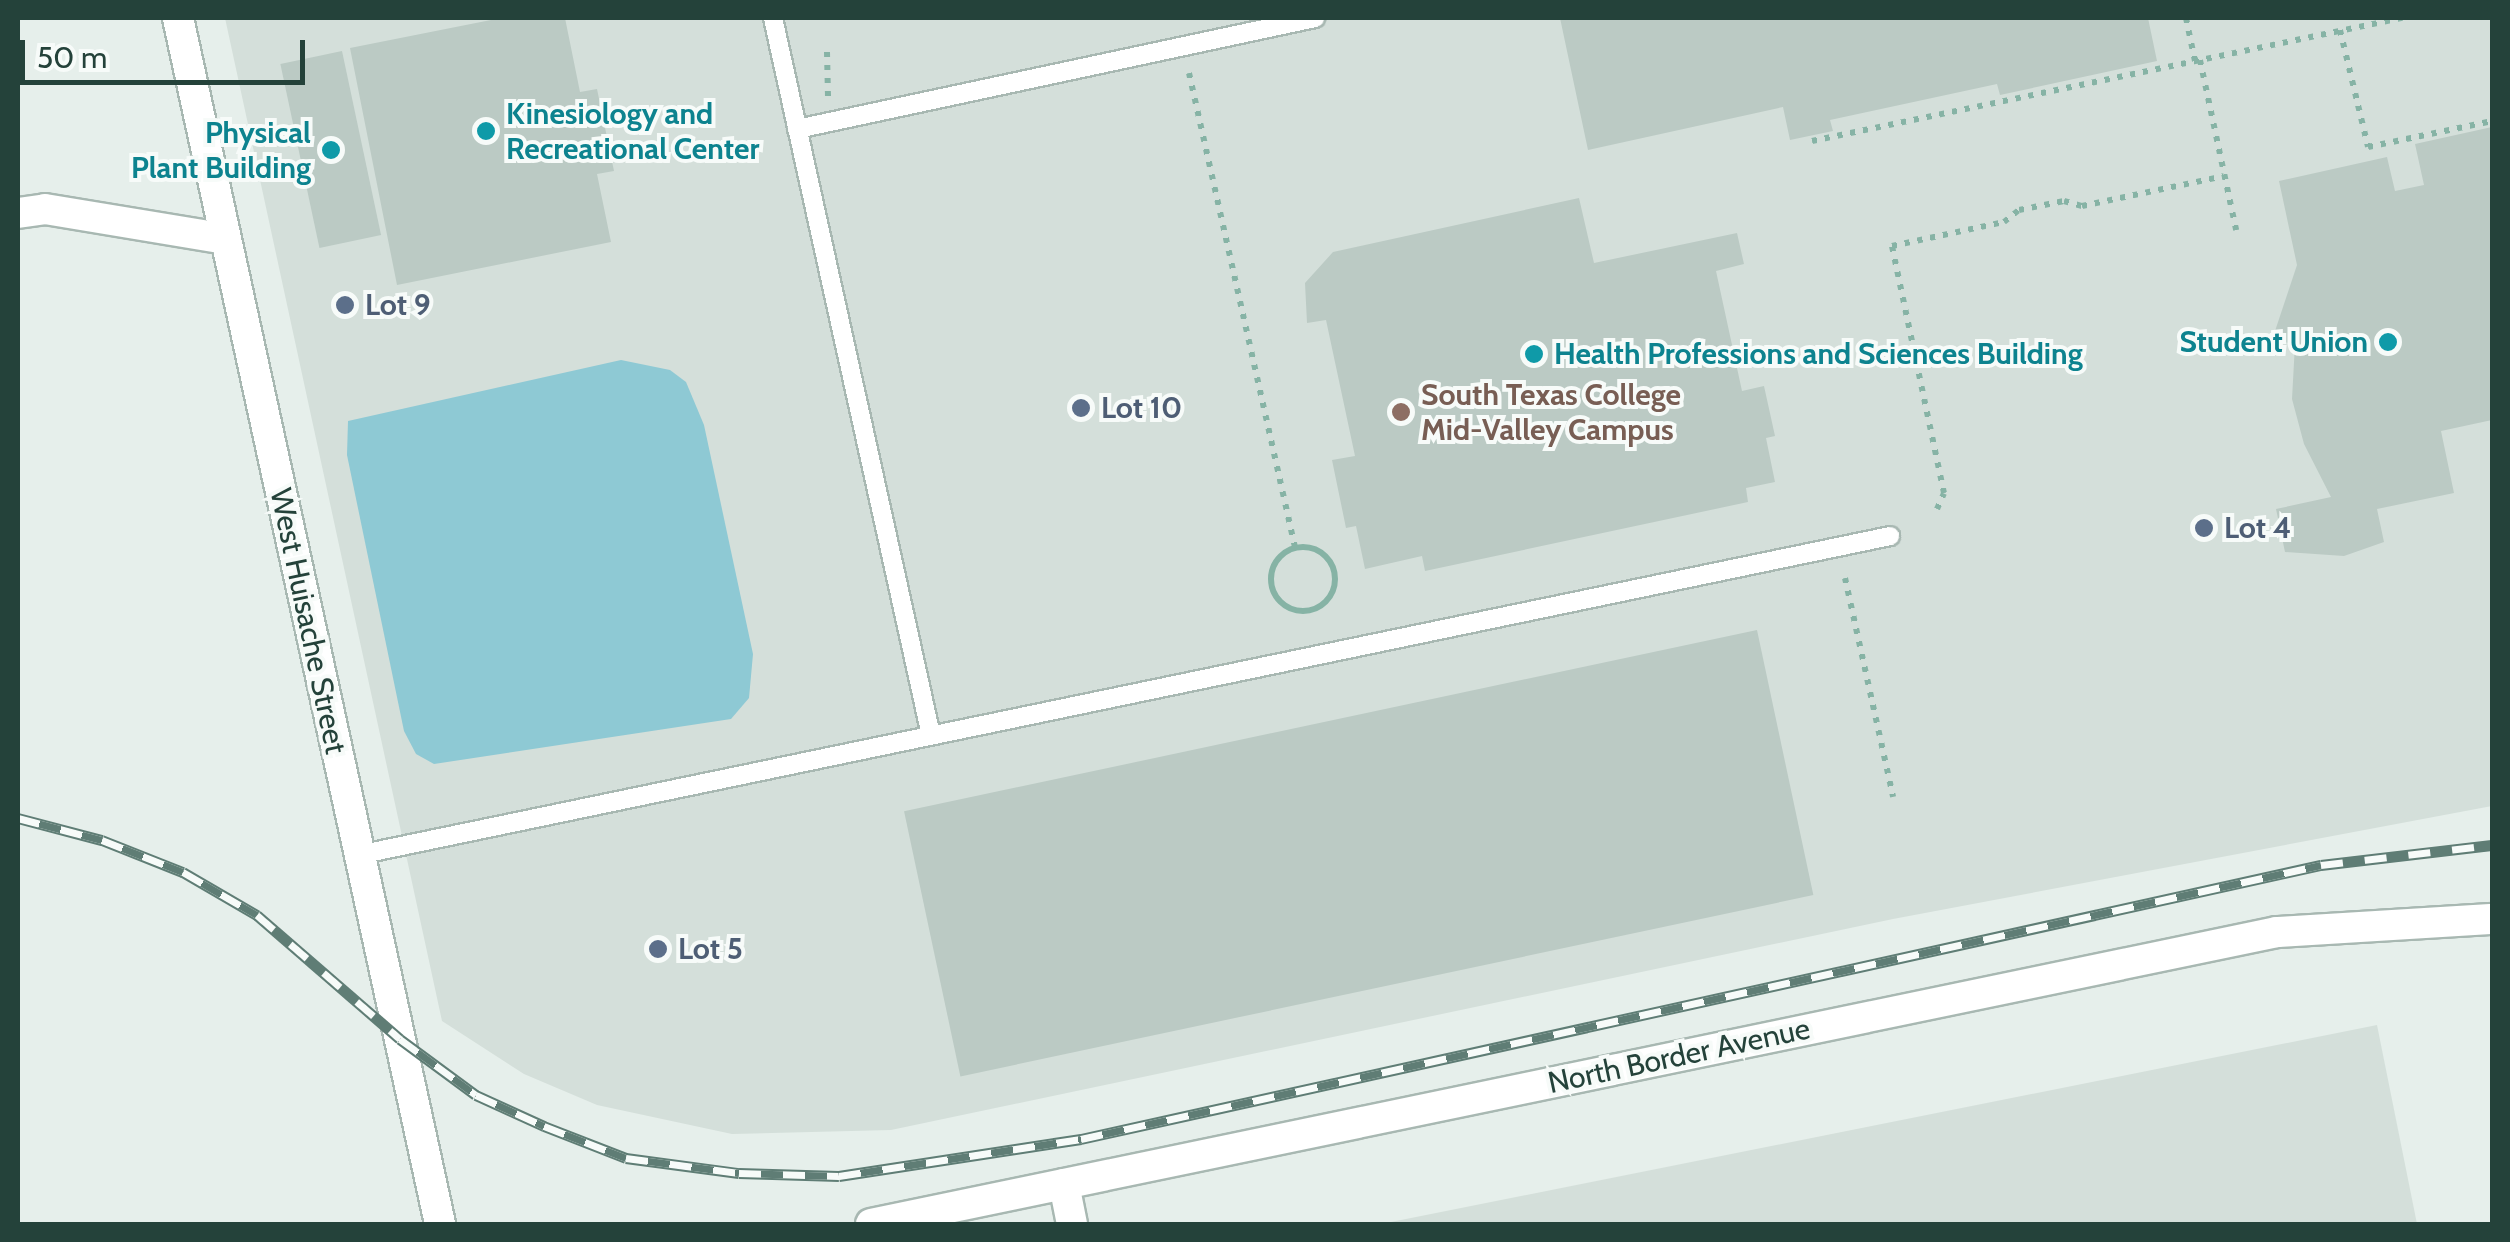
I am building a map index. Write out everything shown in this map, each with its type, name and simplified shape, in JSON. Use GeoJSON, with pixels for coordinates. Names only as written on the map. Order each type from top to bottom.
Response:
{"type":"FeatureCollection","features":[{"type":"Feature","properties":{"kind":"street","name":"West Huisache Street"},"geometry":{"type":"LineString","coordinates":[[178,18],[440,1224]]}},
{"type":"Feature","properties":{"kind":"street"},"geometry":{"type":"LineString","coordinates":[[18,213],[45,209],[226,239]]}},
{"type":"Feature","properties":{"kind":"street","name":"North Border Avenue"},"geometry":{"type":"LineString","coordinates":[[871,1224],[2277,932],[2492,920]]}},
{"type":"Feature","properties":{"kind":"street"},"geometry":{"type":"LineString","coordinates":[[1064,1184],[1072,1224]]}},
{"type":"Feature","properties":{"kind":"lane"},"geometry":{"type":"LineString","coordinates":[[773,18],[930,731]]}},
{"type":"Feature","properties":{"kind":"lane"},"geometry":{"type":"LineString","coordinates":[[797,129],[1315,18]]}},
{"type":"Feature","properties":{"kind":"lane"},"geometry":{"type":"LineString","coordinates":[[358,854],[930,731],[1890,536]]}},
{"type":"Feature","properties":{"kind":"path"},"geometry":{"type":"LineString","coordinates":[[2186,18],[2236,230]]}},
{"type":"Feature","properties":{"kind":"path"},"geometry":{"type":"LineString","coordinates":[[1812,141],[2402,18]]}},
{"type":"Feature","properties":{"kind":"path"},"geometry":{"type":"LineString","coordinates":[[2340,30],[2368,147],[2492,121]]}},
{"type":"Feature","properties":{"kind":"path"},"geometry":{"type":"LineString","coordinates":[[827,52],[831,122]]}},
{"type":"Feature","properties":{"kind":"path"},"geometry":{"type":"LineString","coordinates":[[1191,85],[1295,547]]}},
{"type":"Feature","properties":{"kind":"path"},"geometry":{"type":"LineString","coordinates":[[1937,509],[1944,493],[1892,246],[2004,222],[2020,210],[2064,201],[2082,206],[2224,176]]}},
{"type":"Feature","properties":{"kind":"path"},"geometry":{"type":"LineString","coordinates":[[1295,547],[1316,548],[1335,573],[1326,602],[1308,611],[1287,607],[1273,590],[1272,569],[1295,547]]}},
{"type":"Feature","properties":{"kind":"path"},"geometry":{"type":"LineString","coordinates":[[1845,578],[1893,797]]}},
{"type":"Feature","properties":{"kind":"shaded area","name":"South Texas College Mid-Valley Campus"},"geometry":{"type":"Polygon","coordinates":[[[225,18],[2492,18],[2492,806],[1893,919],[891,1130],[732,1134],[597,1105],[524,1074],[442,1021],[225,18]]]}},
{"type":"Feature","properties":{"kind":"shaded area"},"geometry":{"type":"Polygon","coordinates":[[[2377,1025],[2417,1224],[1381,1224],[2377,1025]]]}},
{"type":"Feature","properties":{"kind":"water"},"geometry":{"type":"Polygon","coordinates":[[[621,360],[670,370],[686,382],[704,425],[753,654],[749,698],[731,719],[434,764],[416,754],[404,731],[347,455],[348,421],[621,360]]]}},
{"type":"Feature","properties":{"kind":"building","name":"Kinesiology and Recreational Center"},"geometry":{"type":"Polygon","coordinates":[[[501,18],[565,18],[580,92],[597,89],[614,171],[597,174],[611,242],[397,285],[350,48],[501,18]]]}},
{"type":"Feature","properties":{"kind":"building"},"geometry":{"type":"Polygon","coordinates":[[[1560,18],[2148,18],[2157,61],[2000,95],[1997,84],[1830,120],[1833,131],[1790,140],[1783,107],[1588,150],[1560,18]]]}},
{"type":"Feature","properties":{"kind":"building","name":"Physical Plant Building"},"geometry":{"type":"Polygon","coordinates":[[[342,51],[381,235],[319,248],[280,64],[342,51]]]}},
{"type":"Feature","properties":{"kind":"building","name":"Student Union"},"geometry":{"type":"Polygon","coordinates":[[[2492,127],[2492,420],[2441,431],[2454,493],[2377,509],[2384,542],[2344,556],[2285,552],[2276,509],[2331,497],[2304,444],[2292,399],[2295,344],[2272,340],[2297,265],[2279,181],[2387,157],[2395,191],[2424,185],[2415,144],[2492,127]]]}},
{"type":"Feature","properties":{"kind":"building","name":"Health Professions and Sciences Building"},"geometry":{"type":"Polygon","coordinates":[[[1579,198],[1594,263],[1737,233],[1744,264],[1716,271],[1742,391],[1764,386],[1775,436],[1766,438],[1775,482],[1746,488],[1748,502],[1425,571],[1422,556],[1365,569],[1356,526],[1346,528],[1332,460],[1355,456],[1326,320],[1307,323],[1305,283],[1333,252],[1579,198]]]}},
{"type":"Feature","properties":{"kind":"building"},"geometry":{"type":"Polygon","coordinates":[[[1757,630],[1813,895],[960,1076],[904,811],[1757,630]]]}},
{"type":"Feature","properties":{"kind":"railway"},"geometry":{"type":"LineString","coordinates":[[18,818],[102,840],[183,872],[257,915],[400,1039],[476,1095],[544,1126],[626,1158],[739,1173],[839,1176],[1081,1139],[2321,865],[2492,845]]}},
{"type":"Feature","properties":{"kind":"place","name":"Kinesiology and Recreational Center"},"geometry":{"type":"Point","coordinates":[486,131]}},
{"type":"Feature","properties":{"kind":"place","name":"Physical Plant Building"},"geometry":{"type":"Point","coordinates":[331,150]}},
{"type":"Feature","properties":{"kind":"place","name":"Lot 9"},"geometry":{"type":"Point","coordinates":[345,305]}},
{"type":"Feature","properties":{"kind":"place","name":"Student Union"},"geometry":{"type":"Point","coordinates":[2388,342]}},
{"type":"Feature","properties":{"kind":"place","name":"Health Professions and Sciences Building"},"geometry":{"type":"Point","coordinates":[1534,354]}},
{"type":"Feature","properties":{"kind":"place","name":"Lot 10"},"geometry":{"type":"Point","coordinates":[1081,408]}},
{"type":"Feature","properties":{"kind":"place","name":"South Texas College Mid-Valley Campus"},"geometry":{"type":"Point","coordinates":[1401,412]}},
{"type":"Feature","properties":{"kind":"place","name":"Lot 4"},"geometry":{"type":"Point","coordinates":[2204,528]}},
{"type":"Feature","properties":{"kind":"place","name":"Lot 5"},"geometry":{"type":"Point","coordinates":[658,949]}}]}
